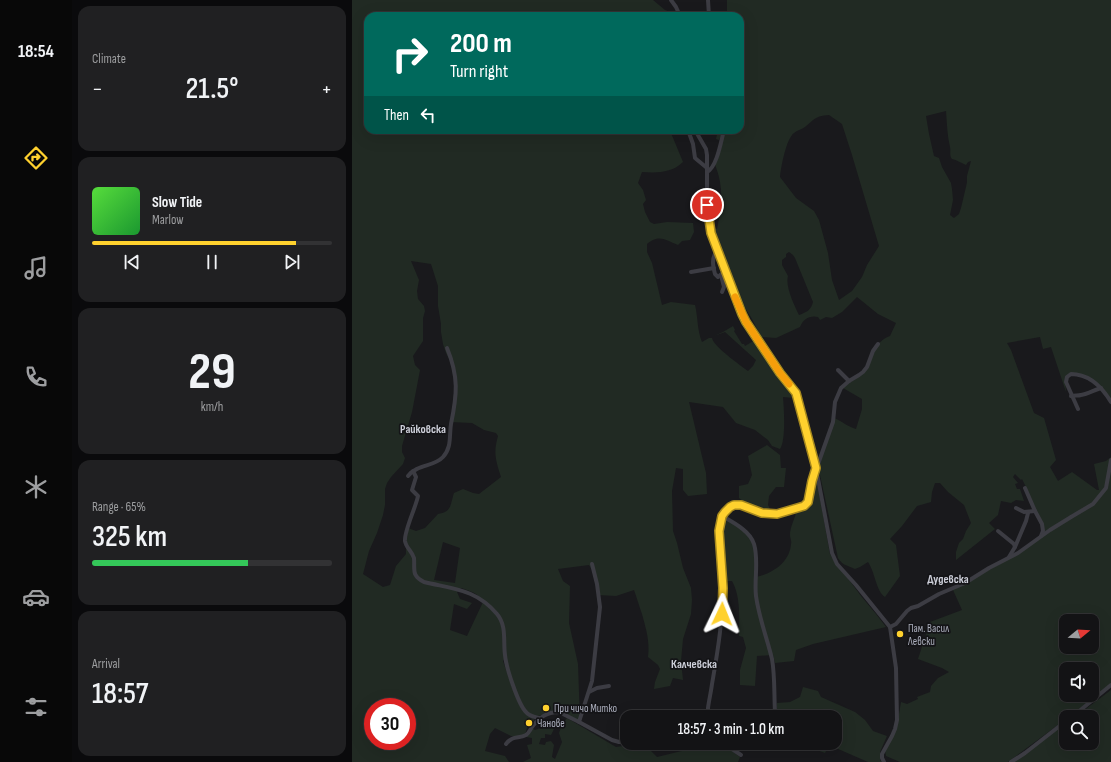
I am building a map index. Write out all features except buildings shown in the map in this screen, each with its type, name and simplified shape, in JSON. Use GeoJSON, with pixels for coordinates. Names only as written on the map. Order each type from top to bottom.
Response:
{"type":"FeatureCollection","features":[{"type":"Feature","properties":{"kind":"street"},"geometry":{"type":"LineString","coordinates":[[671,0],[678,12]]}},
{"type":"Feature","properties":{"kind":"street"},"geometry":{"type":"LineString","coordinates":[[708,0],[709,12]]}},
{"type":"Feature","properties":{"kind":"street"},"geometry":{"type":"LineString","coordinates":[[689,134],[696,158],[707,170]]}},
{"type":"Feature","properties":{"kind":"street"},"geometry":{"type":"LineString","coordinates":[[697,134],[706,149],[707,155],[709,220],[711,233],[746,322],[780,373],[796,393],[816,468],[832,553],[837,564],[890,627],[896,668],[896,720],[895,729],[882,754],[884,762]]}},
{"type":"Feature","properties":{"kind":"street"},"geometry":{"type":"LineString","coordinates":[[707,170],[712,168],[723,134]]}},
{"type":"Feature","properties":{"kind":"street"},"geometry":{"type":"LineString","coordinates":[[718,251],[714,254],[713,259],[716,276],[718,277],[725,271]]}},
{"type":"Feature","properties":{"kind":"street"},"geometry":{"type":"LineString","coordinates":[[691,272],[714,268]]}},
{"type":"Feature","properties":{"kind":"street"},"geometry":{"type":"LineString","coordinates":[[721,275],[724,287],[722,292]]}},
{"type":"Feature","properties":{"kind":"street"},"geometry":{"type":"LineString","coordinates":[[708,710],[722,614],[723,588],[719,531],[722,516],[728,508],[734,505],[744,506],[762,513],[777,514],[804,506],[808,502],[816,468],[833,422],[833,413],[838,394],[841,388],[863,372],[867,367],[878,344]]}},
{"type":"Feature","properties":{"kind":"street"},"geometry":{"type":"LineString","coordinates":[[408,476],[417,469],[439,461],[447,452],[450,445],[450,431],[455,405],[456,386],[454,370],[447,348]]}},
{"type":"Feature","properties":{"kind":"street"},"geometry":{"type":"LineString","coordinates":[[838,370],[849,381]]}},
{"type":"Feature","properties":{"kind":"street"},"geometry":{"type":"LineString","coordinates":[[1078,409],[1066,382],[1067,377],[1071,374],[1086,376],[1101,388],[1111,402]]}},
{"type":"Feature","properties":{"kind":"street"},"geometry":{"type":"LineString","coordinates":[[1071,396],[1080,395],[1101,388]]}},
{"type":"Feature","properties":{"kind":"street"},"geometry":{"type":"LineString","coordinates":[[890,627],[896,624],[911,608],[965,583],[989,568],[1018,553],[1071,516],[1093,504],[1106,488],[1111,460]]}},
{"type":"Feature","properties":{"kind":"street"},"geometry":{"type":"LineString","coordinates":[[413,471],[416,477],[412,490],[418,498],[405,540],[413,555],[415,575],[418,579],[424,582],[462,590],[481,599],[490,606],[502,624],[506,663],[516,694],[526,712],[531,716],[540,718]]}},
{"type":"Feature","properties":{"kind":"street"},"geometry":{"type":"LineString","coordinates":[[1025,488],[1042,524],[1043,531],[1041,536]]}},
{"type":"Feature","properties":{"kind":"street"},"geometry":{"type":"LineString","coordinates":[[1016,508],[1028,513],[1035,511]]}},
{"type":"Feature","properties":{"kind":"street"},"geometry":{"type":"LineString","coordinates":[[1009,558],[1015,547],[1028,513]]}},
{"type":"Feature","properties":{"kind":"street"},"geometry":{"type":"LineString","coordinates":[[722,516],[742,529],[754,544],[756,558],[756,596],[772,659],[774,710]]}},
{"type":"Feature","properties":{"kind":"street"},"geometry":{"type":"LineString","coordinates":[[998,531],[1014,544],[1015,547]]}},
{"type":"Feature","properties":{"kind":"street"},"geometry":{"type":"LineString","coordinates":[[579,722],[592,681],[600,607],[597,584],[592,564]]}},
{"type":"Feature","properties":{"kind":"street"},"geometry":{"type":"LineString","coordinates":[[1081,710],[1111,685]]}},
{"type":"Feature","properties":{"kind":"street"},"geometry":{"type":"LineString","coordinates":[[589,693],[597,688],[609,686]]}},
{"type":"Feature","properties":{"kind":"street"},"geometry":{"type":"LineString","coordinates":[[506,744],[510,740],[529,734],[531,728],[540,718],[559,712],[612,740],[620,742]]}},
{"type":"Feature","properties":{"kind":"street"},"geometry":{"type":"LineString","coordinates":[[1011,762],[1059,726]]}},
{"type":"Feature","properties":{"kind":"street"},"geometry":{"type":"LineString","coordinates":[[734,750],[741,755]]}},
{"type":"Feature","properties":{"kind":"shaded area"},"geometry":{"type":"Polygon","coordinates":[[[352,0],[653,0],[670,12],[364,12],[364,134],[671,134],[683,162],[679,166],[669,170],[659,172],[642,172],[638,183],[643,190],[646,200],[643,204],[650,222],[654,224],[667,222],[693,223],[694,232],[690,240],[682,241],[678,245],[666,240],[655,239],[647,244],[647,252],[652,263],[662,305],[671,302],[695,305],[699,333],[702,342],[712,338],[717,346],[748,371],[756,360],[725,332],[714,336],[733,326],[734,331],[742,344],[745,346],[755,340],[794,398],[783,397],[784,424],[783,439],[780,449],[772,446],[768,440],[755,430],[736,423],[723,407],[689,402],[706,473],[707,494],[688,496],[683,490],[683,469],[676,468],[672,491],[673,531],[683,568],[691,588],[692,600],[691,614],[683,639],[681,661],[683,680],[673,678],[670,686],[654,689],[660,669],[658,665],[648,657],[648,640],[646,630],[634,590],[616,596],[598,595],[592,570],[589,565],[558,569],[563,581],[570,586],[569,623],[578,664],[580,721],[558,711],[549,712],[539,716],[531,714],[525,708],[516,691],[506,656],[503,661],[512,687],[523,711],[535,720],[527,728],[524,738],[511,736],[495,728],[490,734],[485,751],[505,756],[509,762],[352,762],[352,0]],[[411,261],[419,280],[417,291],[418,299],[424,306],[425,311],[423,318],[423,341],[413,356],[415,365],[420,370],[412,412],[402,446],[402,452],[405,458],[403,464],[387,483],[385,489],[385,505],[383,515],[369,551],[363,574],[383,587],[390,585],[396,566],[406,554],[408,528],[416,531],[425,528],[438,514],[448,510],[454,493],[463,489],[479,494],[501,477],[496,457],[498,436],[496,433],[484,430],[472,423],[451,422],[455,384],[450,361],[443,344],[438,306],[438,286],[431,264],[411,261]],[[443,542],[434,580],[455,583],[460,548],[443,542]],[[461,588],[457,592],[460,599],[472,603],[467,609],[454,604],[450,630],[467,636],[483,602],[477,594],[461,588]]]}},
{"type":"Feature","properties":{"kind":"shaded area"},"geometry":{"type":"Polygon","coordinates":[[[727,0],[1111,0],[1111,405],[1105,393],[1097,384],[1074,374],[1065,379],[1066,392],[1051,347],[1043,349],[1040,337],[1007,343],[1011,350],[1034,413],[1044,418],[1056,460],[1050,467],[1058,481],[1072,472],[1099,490],[1094,464],[1106,461],[1111,457],[1111,686],[1099,695],[1099,662],[1059,662],[1059,702],[1089,702],[1078,710],[1059,710],[1059,724],[1008,762],[900,762],[886,756],[885,751],[898,720],[901,702],[907,704],[918,699],[917,697],[930,692],[931,686],[938,678],[949,672],[918,659],[930,622],[962,610],[953,590],[1014,556],[1076,513],[1043,533],[1026,487],[1022,479],[1021,480],[1015,474],[1013,477],[1018,483],[1015,484],[1017,489],[1020,489],[1024,501],[1016,500],[1011,503],[1001,501],[998,515],[989,523],[995,529],[956,560],[956,552],[959,543],[963,539],[971,523],[964,505],[948,492],[940,483],[935,483],[931,502],[917,506],[890,539],[896,545],[900,576],[885,597],[878,586],[868,562],[855,569],[843,564],[840,561],[838,558],[818,466],[834,418],[856,429],[862,409],[862,399],[843,388],[861,375],[876,347],[880,342],[890,336],[896,323],[878,314],[857,297],[842,312],[832,318],[826,317],[820,320],[818,317],[810,317],[803,322],[800,327],[776,338],[761,337],[742,303],[713,227],[717,229],[721,200],[720,179],[714,161],[723,141],[721,136],[719,140],[716,139],[717,134],[744,134],[744,12],[727,12],[727,0]],[[946,111],[926,116],[934,156],[939,158],[951,183],[953,200],[950,215],[954,218],[959,214],[961,208],[971,161],[966,165],[951,158],[946,111]],[[829,115],[821,116],[795,132],[791,136],[784,154],[780,177],[796,198],[814,211],[819,220],[828,253],[832,280],[839,300],[852,291],[862,277],[867,265],[879,246],[842,124],[829,115]],[[789,252],[786,254],[786,257],[782,260],[782,265],[788,276],[787,280],[789,290],[799,315],[808,310],[813,302],[793,255],[789,252]]]}},
{"type":"Feature","properties":{"kind":"shaded area"},"geometry":{"type":"Polygon","coordinates":[[[767,445],[780,455],[781,468],[786,468],[784,487],[776,487],[769,496],[768,505],[771,511],[744,502],[739,498],[739,486],[748,484],[752,475],[748,456],[767,445]]]}},
{"type":"Feature","properties":{"kind":"shaded area"},"geometry":{"type":"Polygon","coordinates":[[[815,479],[817,482],[830,554],[886,627],[813,644],[796,650],[794,661],[775,663],[773,655],[757,656],[755,686],[740,685],[740,670],[746,648],[743,637],[739,636],[739,608],[735,587],[732,581],[725,581],[724,537],[722,529],[725,516],[735,523],[755,544],[756,577],[768,573],[784,562],[790,550],[790,532],[796,513],[795,512],[808,503],[813,491],[815,479]]]}},
{"type":"Feature","properties":{"kind":"shaded area"},"geometry":{"type":"Polygon","coordinates":[[[803,687],[818,691],[821,697],[855,712],[865,720],[873,731],[887,736],[880,752],[880,760],[882,762],[868,762],[840,750],[842,750],[842,710],[777,710],[777,703],[790,702],[800,697],[803,687]]]}},
{"type":"Feature","properties":{"kind":"shaded area"},"geometry":{"type":"Polygon","coordinates":[[[1111,690],[1111,762],[1013,762],[1059,728],[1059,750],[1099,750],[1099,710],[1084,710],[1095,702],[1099,702],[1099,699],[1111,690]]]}},
{"type":"Feature","properties":{"kind":"shaded area"},"geometry":{"type":"Polygon","coordinates":[[[567,718],[616,747],[620,746],[620,750],[650,750],[657,757],[686,750],[730,750],[740,757],[738,762],[523,762],[531,758],[527,745],[532,744],[532,738],[526,737],[532,728],[535,730],[546,726],[554,729],[551,735],[545,734],[545,738],[541,738],[539,744],[545,745],[546,742],[551,741],[554,745],[552,757],[555,759],[562,742],[559,733],[567,718]]]}},
{"type":"Feature","properties":{"kind":"shaded area"},"geometry":{"type":"Polygon","coordinates":[[[817,750],[826,750],[825,753],[817,750]]]}},
{"type":"Feature","properties":{"kind":"slow traffic"},"geometry":{"type":"LineString","coordinates":[[735,297],[746,322],[789,384]]}},
{"type":"Feature","properties":{"kind":"place","name":"Пам. Васил Левски"},"geometry":{"type":"Point","coordinates":[900,634]}},
{"type":"Feature","properties":{"kind":"place","name":"При чичо Митко"},"geometry":{"type":"Point","coordinates":[546,708]}},
{"type":"Feature","properties":{"kind":"place","name":"Чанове"},"geometry":{"type":"Point","coordinates":[529,723]}},
{"type":"Feature","properties":{"kind":"district","name":"Райковска"},"geometry":{"type":"Point","coordinates":[423,429]}},
{"type":"Feature","properties":{"kind":"district","name":"Дудевска"},"geometry":{"type":"Point","coordinates":[948,579]}},
{"type":"Feature","properties":{"kind":"district","name":"Калчевска"},"geometry":{"type":"Point","coordinates":[694,664]}},
{"type":"Feature","properties":{"kind":"route"},"geometry":{"type":"LineString","coordinates":[[707,205],[711,233],[742,314],[780,373],[796,393],[816,468],[806,505],[777,514],[768,514],[741,505],[734,505],[728,508],[722,516],[719,531],[723,588],[722,614]]}}]}
